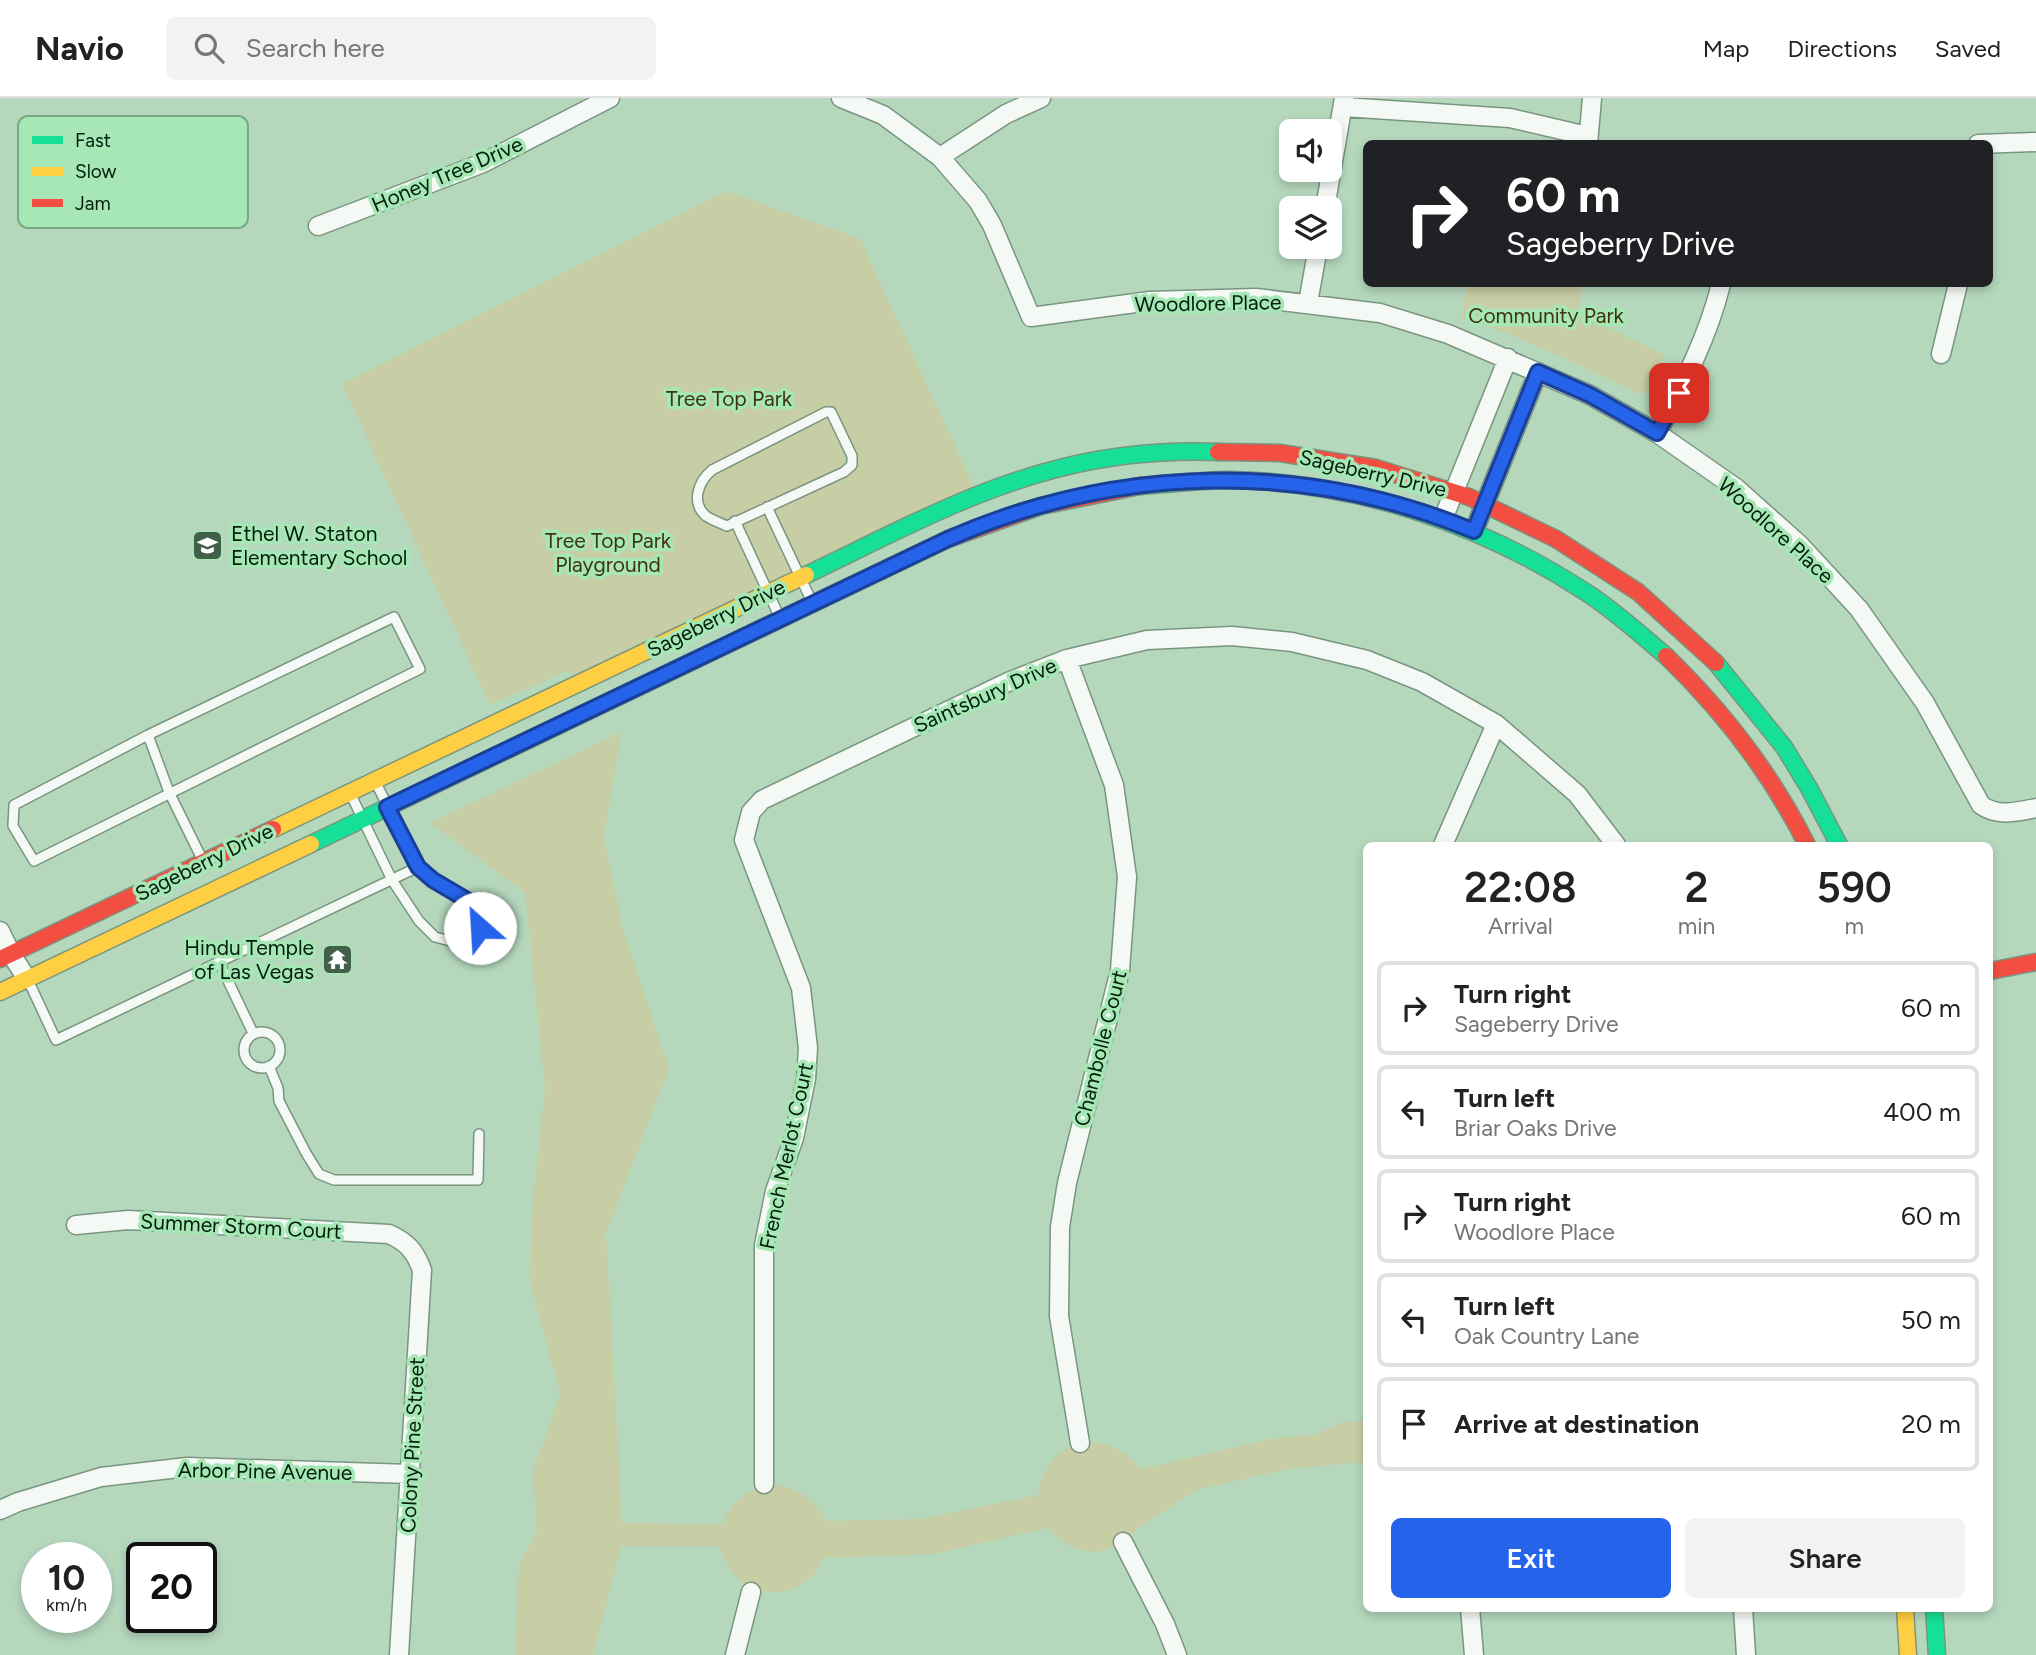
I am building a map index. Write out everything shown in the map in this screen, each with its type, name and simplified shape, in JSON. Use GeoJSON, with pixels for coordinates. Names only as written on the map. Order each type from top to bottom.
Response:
{"type":"FeatureCollection","features":[{"type":"Feature","properties":{"kind":"street","name":"Honey Tree Drive"},"geometry":{"type":"LineString","coordinates":[[318,226],[483,163],[610,98]]}},
{"type":"Feature","properties":{"kind":"street"},"geometry":{"type":"LineString","coordinates":[[841,98],[883,116],[940,157],[1006,114],[1041,98]]}},
{"type":"Feature","properties":{"kind":"street"},"geometry":{"type":"LineString","coordinates":[[1587,140],[1592,98]]}},
{"type":"Feature","properties":{"kind":"street"},"geometry":{"type":"LineString","coordinates":[[1327,196],[1344,102],[1510,118],[1583,135],[1585,140]]}},
{"type":"Feature","properties":{"kind":"street"},"geometry":{"type":"LineString","coordinates":[[1993,143],[2036,142]]}},
{"type":"Feature","properties":{"kind":"street","name":"Woodlore Place"},"geometry":{"type":"LineString","coordinates":[[940,157],[978,201],[992,225],[1031,317],[1150,301],[1256,298],[1380,313],[1448,334],[1508,358],[1590,395],[1657,433],[1735,488],[1800,545],[1859,609],[1926,703],[1981,805],[1992,813],[2036,808]]}},
{"type":"Feature","properties":{"kind":"street"},"geometry":{"type":"LineString","coordinates":[[1308,303],[1316,259]]}},
{"type":"Feature","properties":{"kind":"street"},"geometry":{"type":"LineString","coordinates":[[1657,433],[1690,372],[1720,287]]}},
{"type":"Feature","properties":{"kind":"street"},"geometry":{"type":"LineString","coordinates":[[1941,354],[1957,287]]}},
{"type":"Feature","properties":{"kind":"street"},"geometry":{"type":"LineString","coordinates":[[1459,525],[1470,497],[1508,358]]}},
{"type":"Feature","properties":{"kind":"street"},"geometry":{"type":"LineString","coordinates":[[1459,525],[1470,497],[1538,372]]}},
{"type":"Feature","properties":{"kind":"street","name":"Sageberry Drive"},"geometry":{"type":"LineString","coordinates":[[6,957],[941,510],[997,487],[1054,470],[1113,458],[1201,450],[1278,452],[1371,467],[1470,497],[1546,532],[1597,564],[1652,604],[1701,648],[1774,733],[1815,799],[1837,842]]}},
{"type":"Feature","properties":{"kind":"street","name":"Sageberry Drive"},"geometry":{"type":"LineString","coordinates":[[0,992],[984,524],[1041,505],[1123,487],[1208,479],[1281,482],[1364,495],[1459,525],[1534,560],[1625,620],[1676,665],[1723,714],[1759,761],[1784,800],[1805,842]]}},
{"type":"Feature","properties":{"kind":"street","name":"Saintsbury Drive"},"geometry":{"type":"LineString","coordinates":[[744,839],[751,812],[762,800],[1008,682],[1067,659],[1147,640],[1232,636],[1292,642],[1367,660],[1422,681],[1496,724],[1577,794],[1614,842]]}},
{"type":"Feature","properties":{"kind":"street","name":"Chambolle Court"},"geometry":{"type":"LineString","coordinates":[[1067,659],[1114,785],[1127,877],[1120,970],[1067,1183],[1060,1227],[1059,1316],[1080,1443]]}},
{"type":"Feature","properties":{"kind":"street"},"geometry":{"type":"LineString","coordinates":[[1444,842],[1496,724]]}},
{"type":"Feature","properties":{"kind":"street","name":"French Merlot Court"},"geometry":{"type":"LineString","coordinates":[[744,839],[801,988],[808,1048],[806,1079],[794,1138],[775,1191],[764,1245],[764,1484]]}},
{"type":"Feature","properties":{"kind":"street"},"geometry":{"type":"LineString","coordinates":[[0,931],[6,957],[27,979]]}},
{"type":"Feature","properties":{"kind":"street"},"geometry":{"type":"LineString","coordinates":[[1993,970],[2036,962]]}},
{"type":"Feature","properties":{"kind":"street","name":"Summer Storm Court"},"geometry":{"type":"LineString","coordinates":[[76,1225],[128,1220],[388,1234],[405,1241]]}},
{"type":"Feature","properties":{"kind":"street","name":"Colony Pine Street"},"geometry":{"type":"LineString","coordinates":[[398,1655],[422,1270],[416,1254],[405,1241]]}},
{"type":"Feature","properties":{"kind":"street","name":"Arbor Pine Avenue"},"geometry":{"type":"LineString","coordinates":[[0,1510],[101,1477],[187,1466],[410,1474]]}},
{"type":"Feature","properties":{"kind":"street"},"geometry":{"type":"LineString","coordinates":[[1123,1542],[1165,1624],[1177,1655]]}},
{"type":"Feature","properties":{"kind":"street"},"geometry":{"type":"LineString","coordinates":[[735,1655],[751,1592]]}},
{"type":"Feature","properties":{"kind":"street"},"geometry":{"type":"LineString","coordinates":[[1470,1612],[1474,1655]]}},
{"type":"Feature","properties":{"kind":"street"},"geometry":{"type":"LineString","coordinates":[[1743,1612],[1746,1655]]}},
{"type":"Feature","properties":{"kind":"street"},"geometry":{"type":"LineString","coordinates":[[1905,1612],[1908,1655]]}},
{"type":"Feature","properties":{"kind":"street"},"geometry":{"type":"LineString","coordinates":[[1934,1612],[1937,1655]]}},
{"type":"Feature","properties":{"kind":"lane"},"geometry":{"type":"LineString","coordinates":[[826,412],[831,412],[852,456],[852,465],[735,521],[727,526],[705,515],[700,508],[698,487],[702,478],[712,470],[826,412]]}},
{"type":"Feature","properties":{"kind":"lane"},"geometry":{"type":"LineString","coordinates":[[767,507],[813,604]]}},
{"type":"Feature","properties":{"kind":"lane"},"geometry":{"type":"LineString","coordinates":[[735,521],[780,619]]}},
{"type":"Feature","properties":{"kind":"lane"},"geometry":{"type":"LineString","coordinates":[[394,617],[420,669],[169,792],[34,862],[13,826],[14,805],[148,735],[394,617]]}},
{"type":"Feature","properties":{"kind":"lane"},"geometry":{"type":"LineString","coordinates":[[148,735],[169,792],[204,862]]}},
{"type":"Feature","properties":{"kind":"lane"},"geometry":{"type":"LineString","coordinates":[[350,792],[392,880],[419,921],[435,937],[458,943],[471,938],[480,928],[481,918],[477,906],[433,880],[418,867],[374,780]]}},
{"type":"Feature","properties":{"kind":"lane"},"geometry":{"type":"LineString","coordinates":[[27,979],[56,1040],[418,867]]}},
{"type":"Feature","properties":{"kind":"lane"},"geometry":{"type":"LineString","coordinates":[[219,962],[253,1033]]}},
{"type":"Feature","properties":{"kind":"lane"},"geometry":{"type":"LineString","coordinates":[[253,1033],[271,1034],[279,1043],[279,1055],[269,1066],[254,1066],[246,1059],[244,1047],[253,1033]]}},
{"type":"Feature","properties":{"kind":"lane"},"geometry":{"type":"LineString","coordinates":[[269,1066],[278,1088],[279,1101],[306,1153],[319,1174],[334,1180],[478,1180],[480,1134]]}},
{"type":"Feature","properties":{"kind":"green space","name":"Tree Top Park"},"geometry":{"type":"Polygon","coordinates":[[[727,191],[860,239],[974,487],[578,674],[564,672],[490,705],[342,384],[727,191]]]}},
{"type":"Feature","properties":{"kind":"green space","name":"Community Park"},"geometry":{"type":"Polygon","coordinates":[[[1467,287],[1583,287],[1577,313],[1664,355],[1651,388],[1645,393],[1637,393],[1551,352],[1462,317],[1467,287]]]}},
{"type":"Feature","properties":{"kind":"green space"},"geometry":{"type":"Polygon","coordinates":[[[621,732],[604,837],[622,925],[669,1069],[606,1233],[622,1523],[722,1524],[744,1496],[758,1488],[773,1485],[788,1487],[802,1494],[815,1505],[825,1521],[920,1519],[1038,1495],[1043,1475],[1053,1460],[1065,1450],[1079,1444],[1111,1446],[1127,1455],[1141,1469],[1270,1439],[1317,1434],[1339,1423],[1363,1420],[1363,1462],[1293,1468],[1196,1490],[1140,1527],[1120,1544],[1107,1550],[1078,1550],[1065,1544],[1048,1528],[934,1554],[824,1558],[813,1574],[800,1585],[784,1591],[768,1592],[752,1587],[738,1578],[727,1564],[720,1546],[621,1546],[593,1655],[515,1655],[519,1564],[537,1533],[533,1471],[560,1394],[529,1278],[533,1200],[545,1088],[525,893],[430,823],[621,732]]]}},
{"type":"Feature","properties":{"kind":"traffic: fast"},"geometry":{"type":"LineString","coordinates":[[806,575],[932,514],[1030,476],[1121,456],[1218,452]]}},
{"type":"Feature","properties":{"kind":"traffic: fast"},"geometry":{"type":"LineString","coordinates":[[1140,486],[1219,480],[1277,483],[1371,498],[1417,511],[1461,527],[1547,568],[1608,607],[1666,656]]}},
{"type":"Feature","properties":{"kind":"traffic: fast"},"geometry":{"type":"LineString","coordinates":[[1716,663],[1784,747],[1837,842]]}},
{"type":"Feature","properties":{"kind":"traffic: fast"},"geometry":{"type":"LineString","coordinates":[[311,844],[622,695]]}},
{"type":"Feature","properties":{"kind":"traffic: fast"},"geometry":{"type":"LineString","coordinates":[[1934,1612],[1937,1655]]}},
{"type":"Feature","properties":{"kind":"traffic: slow"},"geometry":{"type":"LineString","coordinates":[[273,829],[806,575]]}},
{"type":"Feature","properties":{"kind":"traffic: slow"},"geometry":{"type":"LineString","coordinates":[[0,992],[311,844]]}},
{"type":"Feature","properties":{"kind":"traffic: slow"},"geometry":{"type":"LineString","coordinates":[[1905,1612],[1908,1655]]}},
{"type":"Feature","properties":{"kind":"traffic: jam"},"geometry":{"type":"LineString","coordinates":[[1218,452],[1280,453],[1376,468],[1469,497],[1556,539],[1638,592],[1716,663]]}},
{"type":"Feature","properties":{"kind":"traffic: jam"},"geometry":{"type":"LineString","coordinates":[[622,695],[948,539],[1041,506],[1140,486]]}},
{"type":"Feature","properties":{"kind":"traffic: jam"},"geometry":{"type":"LineString","coordinates":[[1666,656],[1745,744],[1778,793],[1805,842]]}},
{"type":"Feature","properties":{"kind":"traffic: jam"},"geometry":{"type":"LineString","coordinates":[[0,959],[273,829]]}},
{"type":"Feature","properties":{"kind":"traffic: jam"},"geometry":{"type":"LineString","coordinates":[[1993,970],[2036,962]]}},
{"type":"Feature","properties":{"kind":"place","name":"Ethel W. Staton Elementary School"},"geometry":{"type":"Point","coordinates":[208,545]}},
{"type":"Feature","properties":{"kind":"place","name":"Hindu Temple of Las Vegas"},"geometry":{"type":"Point","coordinates":[337,959]}},
{"type":"Feature","properties":{"kind":"route"},"geometry":{"type":"LineString","coordinates":[[480,928],[481,918],[477,906],[433,880],[418,867],[387,807],[948,539],[1030,508],[1091,492],[1157,482],[1218,479],[1281,482],[1336,489],[1391,502],[1474,531],[1538,372],[1590,395],[1657,433],[1679,393]]}},
{"type":"Feature","properties":{"kind":"park label","name":"Tree Top Park Playground"},"geometry":{"type":"Point","coordinates":[608,552]}}]}
